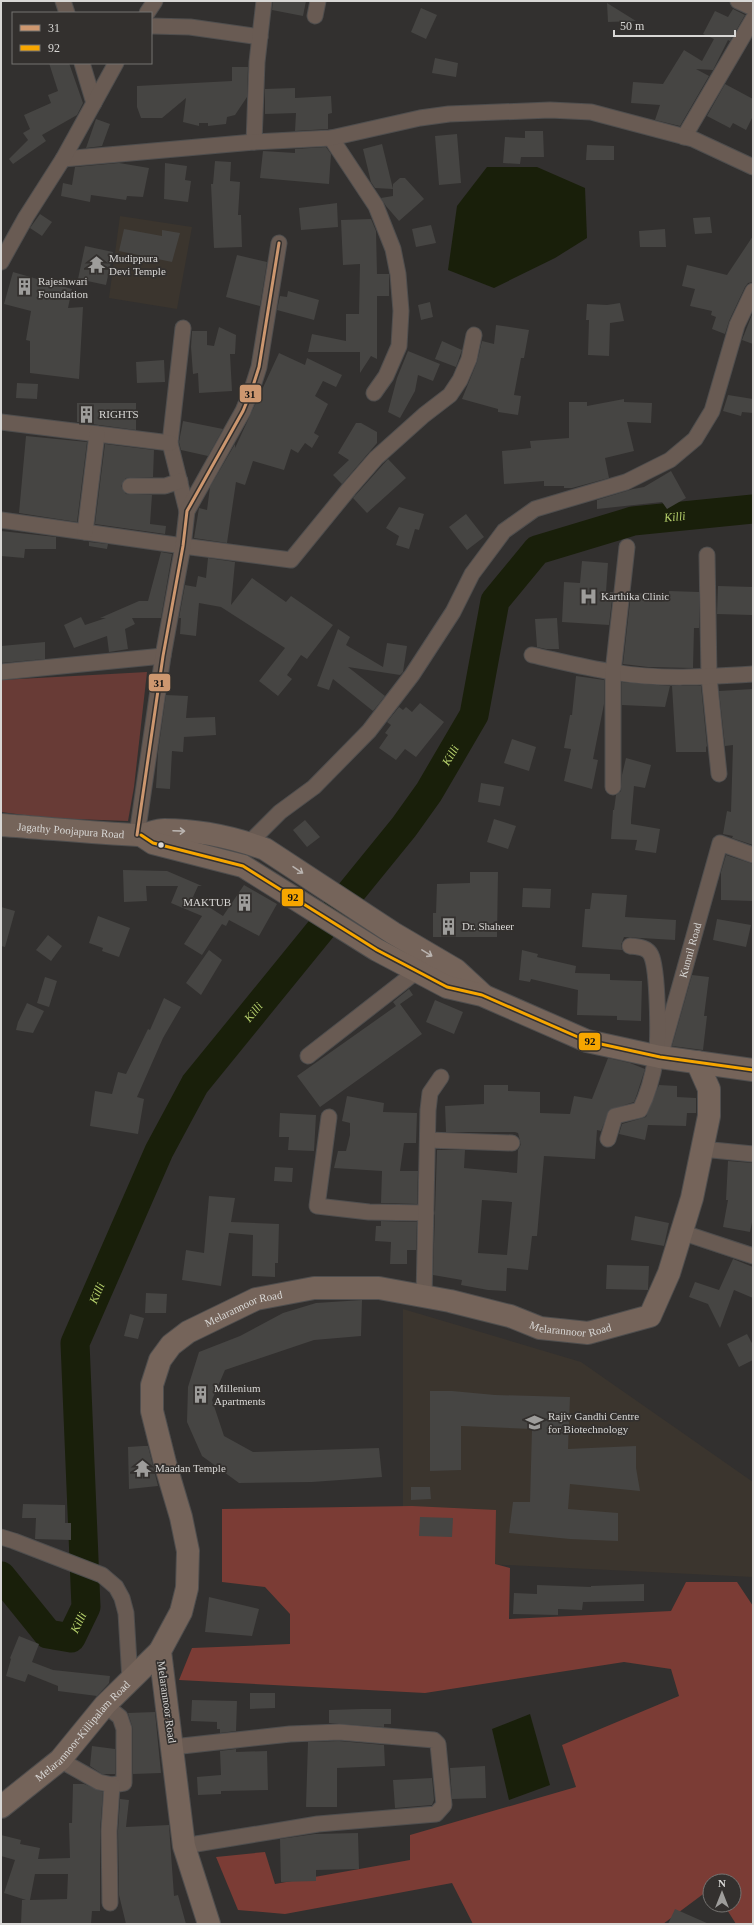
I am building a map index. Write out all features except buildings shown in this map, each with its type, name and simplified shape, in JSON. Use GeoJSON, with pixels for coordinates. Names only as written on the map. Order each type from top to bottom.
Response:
{"type":"FeatureCollection","features":[{"type":"Feature","properties":{"kind":"street"},"geometry":{"type":"LineString","coordinates":[[64,1],[67,12]]}},
{"type":"Feature","properties":{"kind":"street"},"geometry":{"type":"LineString","coordinates":[[148,12],[155,1]]}},
{"type":"Feature","properties":{"kind":"street"},"geometry":{"type":"LineString","coordinates":[[254,142],[260,37],[264,1]]}},
{"type":"Feature","properties":{"kind":"street"},"geometry":{"type":"LineString","coordinates":[[738,1],[753,8]]}},
{"type":"Feature","properties":{"kind":"street"},"geometry":{"type":"LineString","coordinates":[[684,137],[753,19]]}},
{"type":"Feature","properties":{"kind":"street"},"geometry":{"type":"LineString","coordinates":[[152,26],[190,27],[260,37]]}},
{"type":"Feature","properties":{"kind":"street"},"geometry":{"type":"LineString","coordinates":[[82,64],[94,103]]}},
{"type":"Feature","properties":{"kind":"street"},"geometry":{"type":"LineString","coordinates":[[1,262],[26,217],[63,159],[115,64]]}},
{"type":"Feature","properties":{"kind":"street"},"geometry":{"type":"LineString","coordinates":[[63,159],[254,142],[331,138],[392,126],[420,118],[449,114],[550,110],[591,112],[693,139],[753,167]]}},
{"type":"Feature","properties":{"kind":"street"},"geometry":{"type":"LineString","coordinates":[[331,138],[376,206],[394,249],[401,311],[399,346],[386,376],[374,393]]}},
{"type":"Feature","properties":{"kind":"street"},"geometry":{"type":"LineString","coordinates":[[187,512],[243,411],[252,389],[259,367],[279,243]]}},
{"type":"Feature","properties":{"kind":"street"},"geometry":{"type":"LineString","coordinates":[[257,846],[280,812],[314,787],[369,731],[412,675],[453,612],[472,574],[504,531],[535,509],[626,482],[670,460],[695,439],[712,411],[737,325],[753,291]]}},
{"type":"Feature","properties":{"kind":"street"},"geometry":{"type":"LineString","coordinates":[[139,835],[163,656],[183,546],[187,512],[170,443],[183,328]]}},
{"type":"Feature","properties":{"kind":"street"},"geometry":{"type":"LineString","coordinates":[[1,520],[291,560],[376,458],[424,415],[450,396],[460,380],[469,359],[474,335]]}},
{"type":"Feature","properties":{"kind":"street"},"geometry":{"type":"LineString","coordinates":[[1,422],[170,443]]}},
{"type":"Feature","properties":{"kind":"street"},"geometry":{"type":"LineString","coordinates":[[85,532],[97,434]]}},
{"type":"Feature","properties":{"kind":"street"},"geometry":{"type":"LineString","coordinates":[[130,486],[165,486],[180,481]]}},
{"type":"Feature","properties":{"kind":"street"},"geometry":{"type":"LineString","coordinates":[[613,786],[613,672],[627,547]]}},
{"type":"Feature","properties":{"kind":"street"},"geometry":{"type":"LineString","coordinates":[[707,555],[709,677],[719,774]]}},
{"type":"Feature","properties":{"kind":"street"},"geometry":{"type":"LineString","coordinates":[[532,655],[613,672],[659,676],[709,677],[753,674]]}},
{"type":"Feature","properties":{"kind":"street"},"geometry":{"type":"LineString","coordinates":[[1,672],[163,656]]}},
{"type":"Feature","properties":{"kind":"street","name":"Jagathy Poojapura Road"},"geometry":{"type":"LineString","coordinates":[[1,825],[139,835]]}},
{"type":"Feature","properties":{"kind":"street"},"geometry":{"type":"LineString","coordinates":[[139,835],[162,830],[185,831],[227,836],[257,846],[394,933],[456,970],[482,995]]}},
{"type":"Feature","properties":{"kind":"street"},"geometry":{"type":"LineString","coordinates":[[139,835],[153,843],[243,866],[377,950],[447,987],[482,995],[587,1041],[658,1057],[753,1070]]}},
{"type":"Feature","properties":{"kind":"street","name":"Kunnil Road"},"geometry":{"type":"LineString","coordinates":[[658,1057],[720,843],[753,855]]}},
{"type":"Feature","properties":{"kind":"street"},"geometry":{"type":"LineString","coordinates":[[608,1139],[615,1116],[640,1110],[646,1097],[658,1057],[657,985],[651,956],[644,948],[630,946]]}},
{"type":"Feature","properties":{"kind":"street"},"geometry":{"type":"LineString","coordinates":[[308,1056],[417,971]]}},
{"type":"Feature","properties":{"kind":"street","name":"Melarannoor Road"},"geometry":{"type":"LineString","coordinates":[[209,1924],[184,1846],[160,1651],[181,1612],[187,1588],[188,1551],[181,1517],[152,1411],[152,1384],[160,1360],[171,1345],[188,1332],[256,1299],[314,1288],[379,1288],[510,1316],[540,1328],[588,1333],[650,1316],[669,1273],[692,1198],[709,1116],[709,1089],[697,1062]]}},
{"type":"Feature","properties":{"kind":"street"},"geometry":{"type":"LineString","coordinates":[[424,1297],[430,1093],[441,1077]]}},
{"type":"Feature","properties":{"kind":"street"},"geometry":{"type":"LineString","coordinates":[[329,1117],[317,1206],[369,1212],[426,1213]]}},
{"type":"Feature","properties":{"kind":"street"},"geometry":{"type":"LineString","coordinates":[[428,1140],[512,1143]]}},
{"type":"Feature","properties":{"kind":"street"},"geometry":{"type":"LineString","coordinates":[[702,1149],[753,1154]]}},
{"type":"Feature","properties":{"kind":"street"},"geometry":{"type":"LineString","coordinates":[[681,1232],[753,1256]]}},
{"type":"Feature","properties":{"kind":"street"},"geometry":{"type":"LineString","coordinates":[[1,1537],[102,1575],[116,1587],[122,1598],[126,1613],[130,1680]]}},
{"type":"Feature","properties":{"kind":"street","name":"Melarannoor-Killipalam Road"},"geometry":{"type":"LineString","coordinates":[[1,1807],[60,1760],[105,1705],[160,1651]]}},
{"type":"Feature","properties":{"kind":"street"},"geometry":{"type":"LineString","coordinates":[[60,1760],[99,1782],[112,1785],[124,1783],[124,1729],[120,1717],[105,1705]]}},
{"type":"Feature","properties":{"kind":"street"},"geometry":{"type":"LineString","coordinates":[[173,1747],[290,1734],[339,1732],[434,1740],[438,1744],[444,1805],[436,1814],[318,1824],[184,1846]]}},
{"type":"Feature","properties":{"kind":"street"},"geometry":{"type":"LineString","coordinates":[[110,1903],[109,1831],[112,1785]]}},
{"type":"Feature","properties":{"kind":"shaded area"},"geometry":{"type":"Polygon","coordinates":[[[487,167],[537,167],[585,188],[587,238],[555,258],[494,288],[448,270],[457,206],[487,167]]]}},
{"type":"Feature","properties":{"kind":"shaded area"},"geometry":{"type":"Polygon","coordinates":[[[120,216],[192,227],[177,309],[109,298],[120,216]]]}},
{"type":"Feature","properties":{"kind":"shaded area"},"geometry":{"type":"Polygon","coordinates":[[[147,672],[134,787],[128,821],[47,818],[1,812],[1,680],[147,672]]]}},
{"type":"Feature","properties":{"kind":"shaded area","name":"Rajiv Gandhi Centre for Biotechnology"},"geometry":{"type":"Polygon","coordinates":[[[403,1309],[581,1362],[753,1482],[753,1577],[403,1560],[403,1309]]]}},
{"type":"Feature","properties":{"kind":"shaded area"},"geometry":{"type":"Polygon","coordinates":[[[412,1506],[496,1510],[495,1564],[510,1568],[509,1619],[671,1611],[686,1582],[737,1582],[753,1606],[753,1924],[736,1924],[729,1913],[742,1913],[742,1873],[702,1873],[702,1895],[663,1924],[473,1924],[452,1883],[285,1914],[238,1910],[216,1857],[265,1852],[275,1884],[410,1860],[410,1835],[576,1787],[562,1745],[679,1696],[671,1669],[624,1662],[425,1693],[179,1680],[192,1648],[290,1644],[290,1614],[265,1587],[222,1582],[222,1509],[412,1506]]]}},
{"type":"Feature","properties":{"kind":"shaded area"},"geometry":{"type":"Polygon","coordinates":[[[530,1714],[550,1785],[509,1800],[492,1729],[530,1714]]]}},
{"type":"Feature","properties":{"kind":"waterway","name":"Killi"},"geometry":{"type":"LineString","coordinates":[[1,1576],[48,1634],[71,1638],[86,1607],[75,1343],[159,1151],[195,1084],[404,827],[429,792],[474,715],[495,601],[537,550],[633,521],[753,509]]}},
{"type":"Feature","properties":{"kind":"transit line","name":"31"},"geometry":{"type":"LineString","coordinates":[[137,835],[163,656],[183,546],[187,511],[243,411],[252,389],[259,367],[279,243]]}},
{"type":"Feature","properties":{"kind":"transit line","name":"92"},"geometry":{"type":"LineString","coordinates":[[141,835],[153,843],[243,866],[377,950],[447,987],[482,995],[587,1041],[660,1057],[753,1070]]}},
{"type":"Feature","properties":{"kind":"place","name":"Mudippura Devi Temple"},"geometry":{"type":"Point","coordinates":[96,264]}},
{"type":"Feature","properties":{"kind":"place","name":"Rajeshwari Foundation"},"geometry":{"type":"Point","coordinates":[25,287]}},
{"type":"Feature","properties":{"kind":"place","name":"RIGHTS"},"geometry":{"type":"Point","coordinates":[86,414]}},
{"type":"Feature","properties":{"kind":"place","name":"Karthika Clinic"},"geometry":{"type":"Point","coordinates":[588,596]}},
{"type":"Feature","properties":{"kind":"place","name":"MAKTUB"},"geometry":{"type":"Point","coordinates":[244,902]}},
{"type":"Feature","properties":{"kind":"place","name":"Dr. Shaheer"},"geometry":{"type":"Point","coordinates":[449,926]}},
{"type":"Feature","properties":{"kind":"place","name":"Millenium Apartments"},"geometry":{"type":"Point","coordinates":[201,1394]}},
{"type":"Feature","properties":{"kind":"place","name":"Rajiv Gandhi Centre for Biotechnology"},"geometry":{"type":"Point","coordinates":[535,1422]}},
{"type":"Feature","properties":{"kind":"place","name":"Maadan Temple"},"geometry":{"type":"Point","coordinates":[142,1468]}}]}
